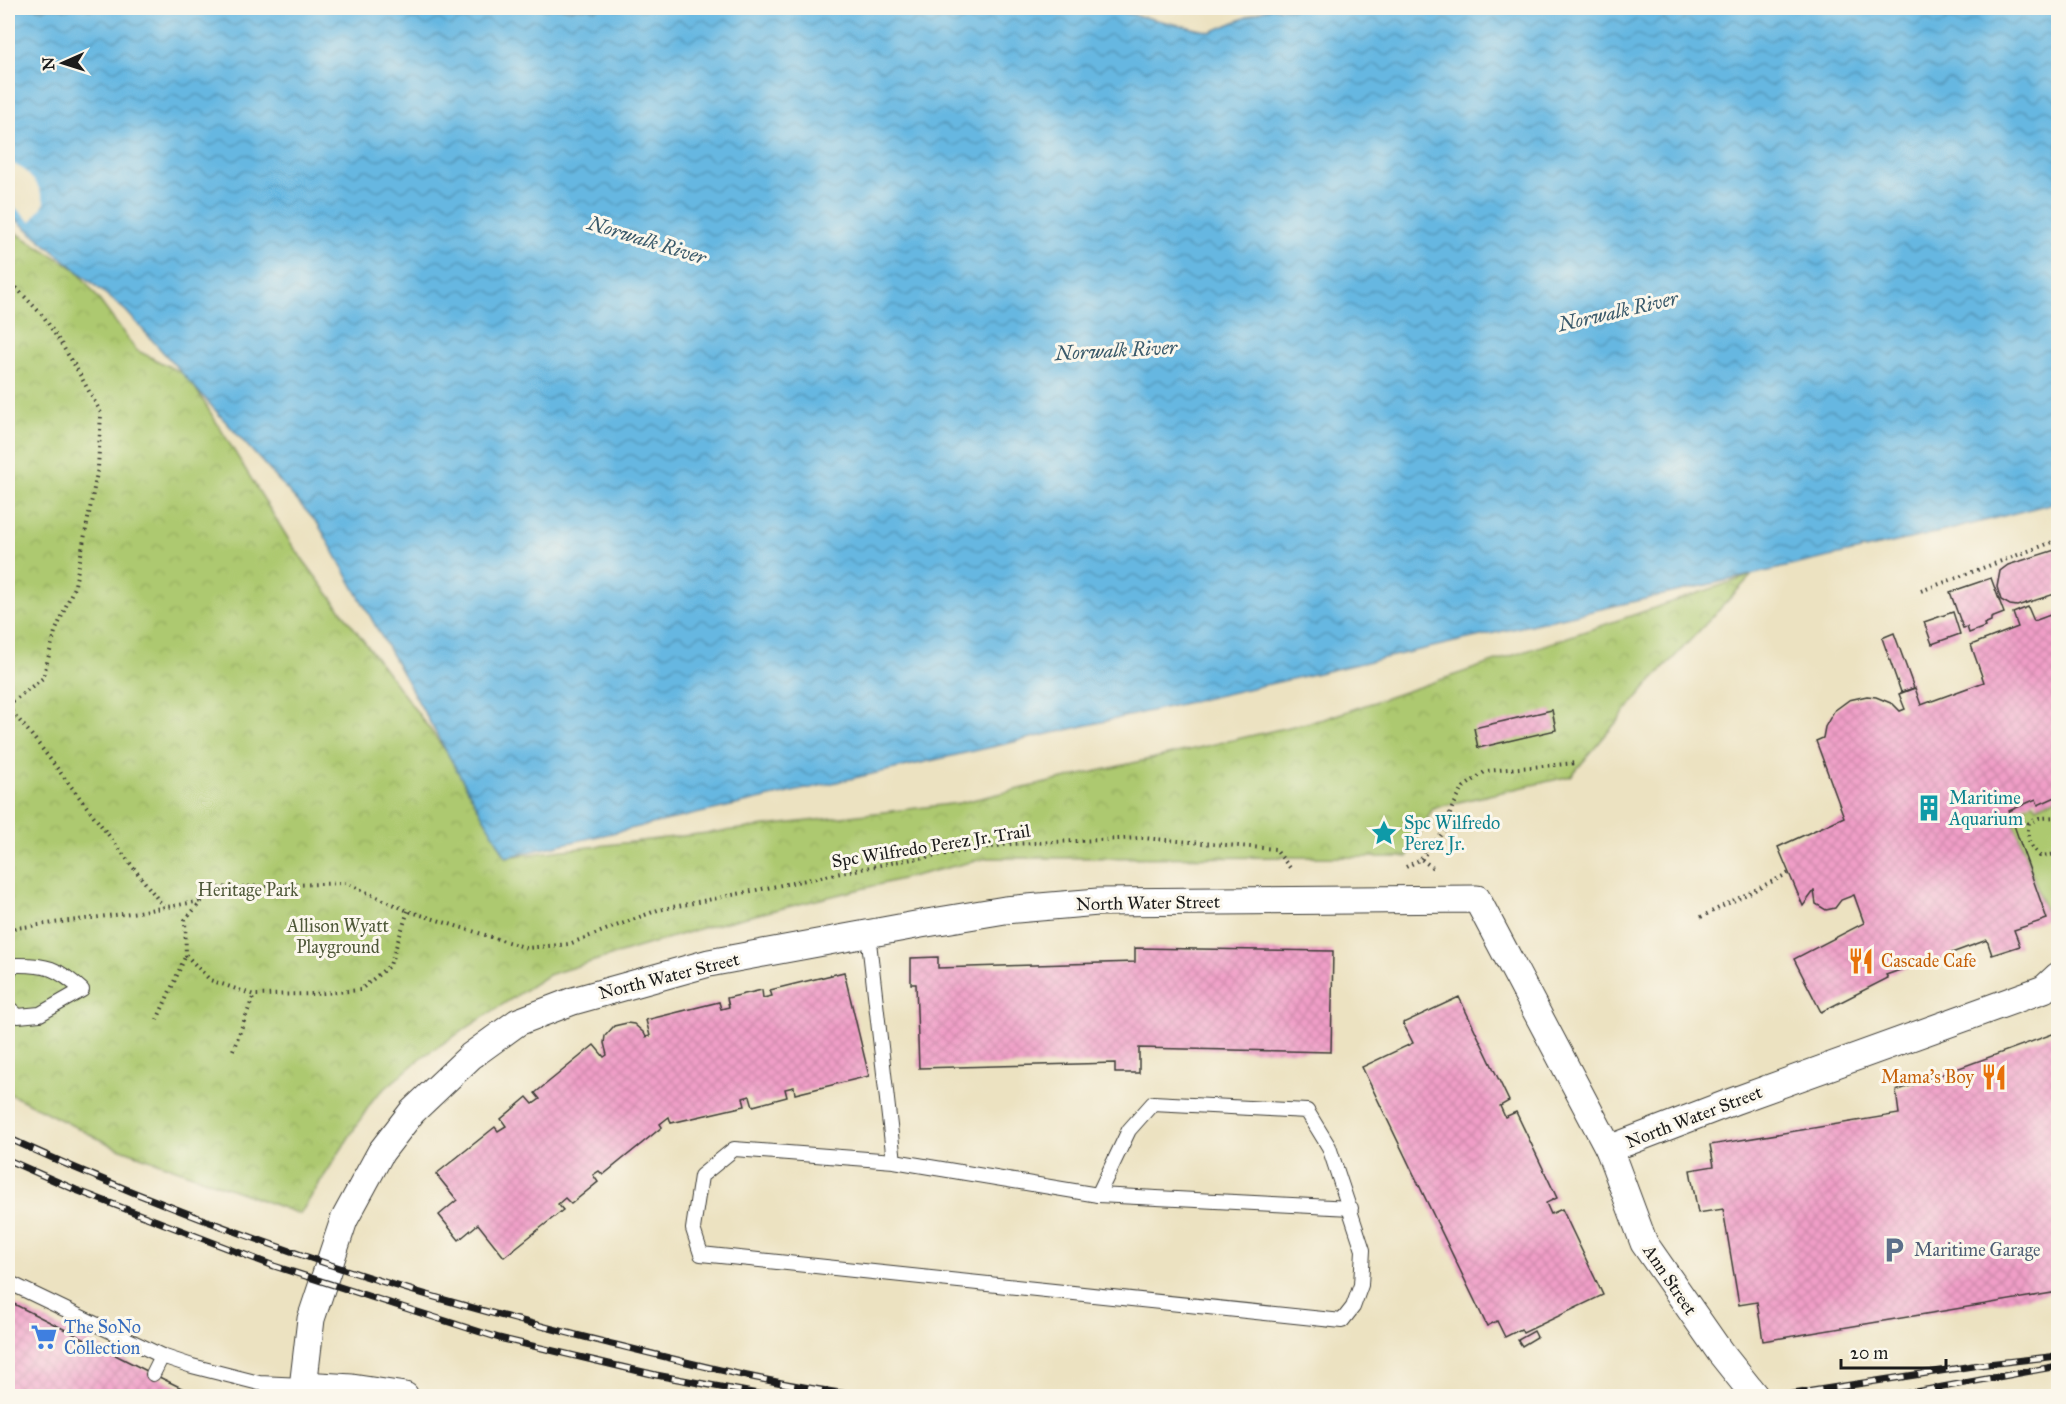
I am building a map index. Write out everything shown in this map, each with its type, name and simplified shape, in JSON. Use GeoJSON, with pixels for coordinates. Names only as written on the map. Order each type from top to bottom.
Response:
{"type":"FeatureCollection","features":[{"type":"Feature","properties":{"kind":"street","name":"North Water Street"},"geometry":{"type":"LineString","coordinates":[[302,1391],[311,1319],[344,1220],[381,1152],[406,1120],[471,1056],[518,1022],[573,1001],[709,963],[1005,910],[1098,902],[1477,899],[1609,1149],[1734,1101],[2044,989],[2058,976]]}},
{"type":"Feature","properties":{"kind":"street","name":"Ann Street"},"geometry":{"type":"LineString","coordinates":[[1609,1149],[1644,1244],[1720,1352],[1755,1396]]}},
{"type":"Feature","properties":{"kind":"street"},"geometry":{"type":"LineString","coordinates":[[302,1391],[351,1388],[405,1396]]}},
{"type":"Feature","properties":{"kind":"lane"},"geometry":{"type":"LineString","coordinates":[[868,933],[894,1161]]}},
{"type":"Feature","properties":{"kind":"lane"},"geometry":{"type":"LineString","coordinates":[[8,973],[13,965],[38,964],[66,975],[82,990],[40,1014],[18,1016],[8,1006]]}},
{"type":"Feature","properties":{"kind":"lane"},"geometry":{"type":"LineString","coordinates":[[1098,1195],[1129,1130],[1153,1103],[1307,1111],[1329,1147],[1351,1208],[1363,1250],[1361,1285],[1353,1307],[1342,1321],[701,1254],[693,1229],[701,1176],[734,1149],[894,1161],[1098,1195],[1351,1208]]}},
{"type":"Feature","properties":{"kind":"lane"},"geometry":{"type":"LineString","coordinates":[[8,1282],[162,1356],[260,1383],[302,1391]]}},
{"type":"Feature","properties":{"kind":"lane"},"geometry":{"type":"LineString","coordinates":[[153,1374],[162,1356]]}},
{"type":"Feature","properties":{"kind":"path"},"geometry":{"type":"LineString","coordinates":[[8,279],[44,317],[74,364],[100,413],[98,468],[75,585],[55,632],[43,678],[8,706],[163,906]]}},
{"type":"Feature","properties":{"kind":"path"},"geometry":{"type":"LineString","coordinates":[[1921,591],[2058,540]]}},
{"type":"Feature","properties":{"kind":"path"},"geometry":{"type":"LineString","coordinates":[[1399,871],[1421,859],[1444,831],[1452,808],[1464,787],[1486,771],[1576,763]]}},
{"type":"Feature","properties":{"kind":"path"},"geometry":{"type":"LineString","coordinates":[[2058,817],[2039,818],[2029,823],[2026,836],[2031,848],[2040,856],[2058,854]]}},
{"type":"Feature","properties":{"kind":"path","name":"Spc Wilfredo Perez Jr. Trail"},"geometry":{"type":"LineString","coordinates":[[186,955],[185,920],[213,888],[346,883],[408,911],[527,948],[569,944],[658,910],[900,861],[1011,844],[1142,838],[1275,849],[1292,871]]}},
{"type":"Feature","properties":{"kind":"path"},"geometry":{"type":"LineString","coordinates":[[1421,859],[1477,899]]}},
{"type":"Feature","properties":{"kind":"path"},"geometry":{"type":"LineString","coordinates":[[1701,917],[1789,873]]}},
{"type":"Feature","properties":{"kind":"path","name":"Spc Wilfredo Perez Jr. Trail"},"geometry":{"type":"LineString","coordinates":[[8,929],[202,901]]}},
{"type":"Feature","properties":{"kind":"path"},"geometry":{"type":"LineString","coordinates":[[157,1020],[186,955],[210,980],[254,995],[314,994],[360,990],[390,965],[408,911]]}},
{"type":"Feature","properties":{"kind":"path"},"geometry":{"type":"LineString","coordinates":[[233,1050],[254,995]]}},
{"type":"Feature","properties":{"kind":"green space","name":"Heritage Park"},"geometry":{"type":"Polygon","coordinates":[[[8,228],[77,270],[136,350],[188,376],[292,545],[446,751],[506,857],[959,803],[1324,719],[1752,575],[1646,687],[1571,776],[1433,808],[1407,857],[987,858],[702,928],[548,975],[422,1057],[374,1098],[300,1214],[113,1146],[8,1093],[8,228]]]}},
{"type":"Feature","properties":{"kind":"green space"},"geometry":{"type":"Polygon","coordinates":[[[2058,797],[2058,926],[2052,931],[2011,814],[2033,802],[2037,807],[2058,797]]]}},
{"type":"Feature","properties":{"kind":"water","name":"Norwalk River"},"geometry":{"type":"Polygon","coordinates":[[[8,8],[1103,8],[1211,32],[1268,8],[2058,8],[2058,502],[1949,530],[506,857],[318,524],[126,311],[8,213],[8,8]]]}},
{"type":"Feature","properties":{"kind":"pier"},"geometry":{"type":"Polygon","coordinates":[[[8,161],[23,169],[37,184],[45,203],[31,222],[10,203],[8,204],[8,161]]]}},
{"type":"Feature","properties":{"kind":"building"},"geometry":{"type":"Polygon","coordinates":[[[2058,549],[2058,593],[2017,606],[2001,600],[1997,587],[2000,571],[2008,565],[2058,549]]]}},
{"type":"Feature","properties":{"kind":"building"},"geometry":{"type":"Polygon","coordinates":[[[1991,578],[2004,613],[1991,618],[1991,621],[1984,624],[1985,627],[1969,633],[1967,627],[1963,628],[1950,592],[1991,578]]]}},
{"type":"Feature","properties":{"kind":"building","name":"Maritime Aquarium"},"geometry":{"type":"Polygon","coordinates":[[[2028,607],[2034,621],[2058,612],[2058,796],[2038,805],[2036,799],[2009,811],[2047,919],[2014,930],[2020,946],[1992,955],[1987,940],[1949,954],[1950,957],[1921,967],[1920,963],[1886,975],[1888,978],[1821,1012],[1794,959],[1864,923],[1854,895],[1841,900],[1835,908],[1826,910],[1816,904],[1814,891],[1803,906],[1778,847],[1844,817],[1816,741],[1823,738],[1825,727],[1834,711],[1849,700],[1867,696],[1876,697],[1893,704],[1900,711],[1905,709],[1899,694],[1915,688],[1921,705],[1984,682],[1971,645],[2018,627],[2013,613],[2028,607]]]}},
{"type":"Feature","properties":{"kind":"building"},"geometry":{"type":"Polygon","coordinates":[[[1953,612],[1960,634],[1932,644],[1924,622],[1953,612]]]}},
{"type":"Feature","properties":{"kind":"building"},"geometry":{"type":"Polygon","coordinates":[[[1894,633],[1914,688],[1901,692],[1882,638],[1894,633]]]}},
{"type":"Feature","properties":{"kind":"building"},"geometry":{"type":"Polygon","coordinates":[[[1552,710],[1556,730],[1478,748],[1474,728],[1552,710]]]}},
{"type":"Feature","properties":{"kind":"building"},"geometry":{"type":"Polygon","coordinates":[[[1135,948],[1333,951],[1331,1052],[1139,1048],[1139,1073],[1115,1073],[1115,1063],[919,1068],[916,984],[911,984],[911,958],[938,957],[938,968],[1135,962],[1135,948]]]}},
{"type":"Feature","properties":{"kind":"building"},"geometry":{"type":"Polygon","coordinates":[[[844,972],[869,1076],[795,1094],[794,1087],[785,1089],[787,1097],[753,1106],[750,1096],[743,1098],[745,1106],[671,1123],[669,1117],[660,1124],[662,1127],[603,1175],[599,1171],[593,1175],[598,1182],[571,1204],[565,1198],[558,1204],[563,1210],[504,1257],[478,1224],[459,1240],[439,1215],[457,1200],[436,1174],[495,1127],[498,1131],[506,1126],[501,1119],[527,1097],[533,1104],[540,1099],[535,1093],[594,1045],[604,1057],[607,1055],[605,1036],[614,1026],[634,1024],[646,1037],[650,1036],[646,1020],[719,1002],[721,1009],[729,1007],[727,998],[762,990],[763,998],[772,996],[770,990],[844,972]]]}},
{"type":"Feature","properties":{"kind":"building"},"geometry":{"type":"Polygon","coordinates":[[[1459,997],[1509,1101],[1500,1106],[1505,1117],[1516,1112],[1557,1198],[1546,1203],[1551,1214],[1562,1209],[1603,1295],[1523,1333],[1521,1329],[1505,1337],[1497,1321],[1487,1326],[1362,1067],[1413,1043],[1403,1023],[1459,997]]]}},
{"type":"Feature","properties":{"kind":"building","name":"Maritime Garage"},"geometry":{"type":"Polygon","coordinates":[[[2058,1032],[2058,1292],[1763,1341],[1757,1302],[1739,1305],[1723,1209],[1698,1213],[1690,1170],[1714,1166],[1710,1145],[1899,1114],[1896,1091],[2058,1032]]]}},
{"type":"Feature","properties":{"kind":"building","name":"The SoNo Collection"},"geometry":{"type":"Polygon","coordinates":[[[8,1301],[153,1374],[198,1396],[8,1396],[8,1301]]]}},
{"type":"Feature","properties":{"kind":"building"},"geometry":{"type":"Polygon","coordinates":[[[1534,1331],[1537,1337],[1522,1346],[1518,1340],[1534,1331]]]}},
{"type":"Feature","properties":{"kind":"railway"},"geometry":{"type":"LineString","coordinates":[[8,1138],[75,1168],[212,1223],[322,1262],[402,1287],[523,1321],[700,1365],[765,1380],[862,1396]]}},
{"type":"Feature","properties":{"kind":"railway"},"geometry":{"type":"LineString","coordinates":[[8,1160],[76,1190],[274,1266],[499,1338],[656,1375],[769,1396]]}},
{"type":"Feature","properties":{"kind":"railway"},"geometry":{"type":"LineString","coordinates":[[1780,1396],[1979,1365],[2058,1356]]}},
{"type":"Feature","properties":{"kind":"railway"},"geometry":{"type":"LineString","coordinates":[[1893,1396],[2058,1366]]}},
{"type":"Feature","properties":{"kind":"place","name":"Maritime Aquarium"},"geometry":{"type":"Point","coordinates":[1929,808]}},
{"type":"Feature","properties":{"kind":"place","name":"Spc Wilfredo Perez Jr."},"geometry":{"type":"Point","coordinates":[1384,833]}},
{"type":"Feature","properties":{"kind":"place","name":"Cascade Cafe"},"geometry":{"type":"Point","coordinates":[1861,961]}},
{"type":"Feature","properties":{"kind":"place","name":"Mama's Boy"},"geometry":{"type":"Point","coordinates":[1994,1077]}},
{"type":"Feature","properties":{"kind":"place","name":"Maritime Garage"},"geometry":{"type":"Point","coordinates":[1894,1250]}},
{"type":"Feature","properties":{"kind":"place","name":"The SoNo Collection"},"geometry":{"type":"Point","coordinates":[44,1337]}},
{"type":"Feature","properties":{"kind":"park label","name":"Allison Wyatt Playground"},"geometry":{"type":"Point","coordinates":[338,936]}}]}
